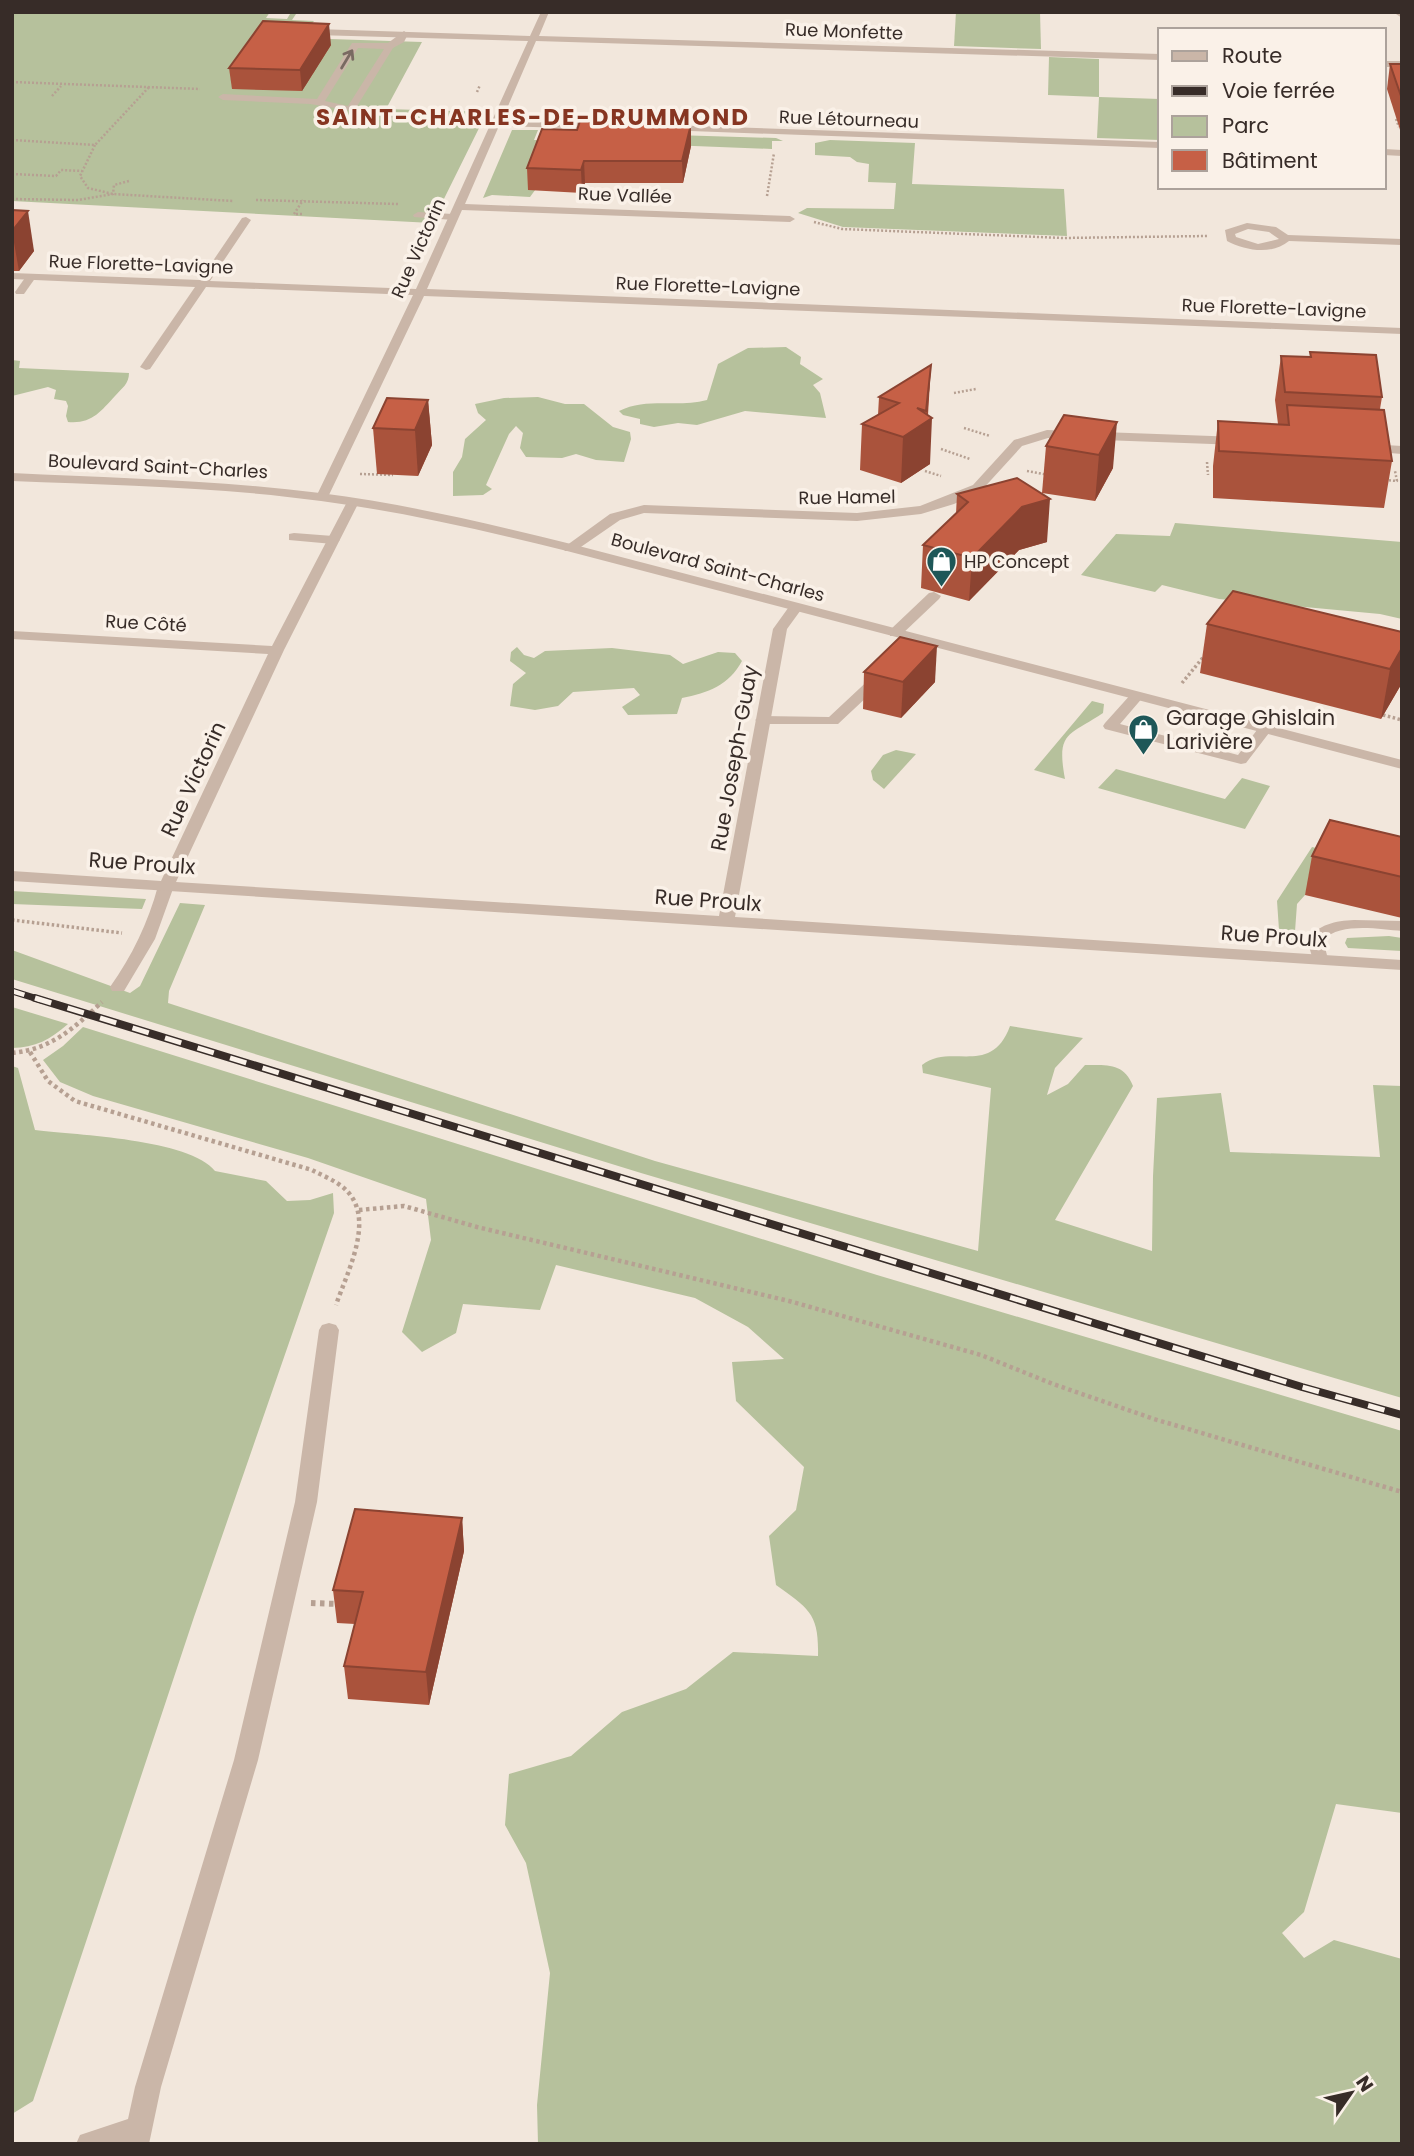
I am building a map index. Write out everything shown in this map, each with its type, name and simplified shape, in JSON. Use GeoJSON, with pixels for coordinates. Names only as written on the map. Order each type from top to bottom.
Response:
{"type":"FeatureCollection","features":[{"type":"Feature","properties":{"kind":"street","name":"Rue Victorin"},"geometry":{"type":"LineString","coordinates":[[322,497],[420,293],[545,12]]}},
{"type":"Feature","properties":{"kind":"street"},"geometry":{"type":"LineString","coordinates":[[1397,12],[1402,15]]}},
{"type":"Feature","properties":{"kind":"street","name":"Rue Monfette"},"geometry":{"type":"LineString","coordinates":[[316,32],[1158,57]]}},
{"type":"Feature","properties":{"kind":"street"},"geometry":{"type":"LineString","coordinates":[[319,103],[355,45],[390,46],[401,40],[404,34]]}},
{"type":"Feature","properties":{"kind":"street"},"geometry":{"type":"LineString","coordinates":[[223,97],[319,103],[348,110],[354,107],[390,46]]}},
{"type":"Feature","properties":{"kind":"street"},"geometry":{"type":"LineString","coordinates":[[496,122],[613,127]]}},
{"type":"Feature","properties":{"kind":"street","name":"Rue Létourneau"},"geometry":{"type":"LineString","coordinates":[[654,128],[1158,145]]}},
{"type":"Feature","properties":{"kind":"street","name":"Rue Vallée"},"geometry":{"type":"LineString","coordinates":[[418,215],[456,212],[790,219]]}},
{"type":"Feature","properties":{"kind":"street"},"geometry":{"type":"LineString","coordinates":[[146,367],[246,220]]}},
{"type":"Feature","properties":{"kind":"street"},"geometry":{"type":"LineString","coordinates":[[1285,238],[1402,242]]}},
{"type":"Feature","properties":{"kind":"street","name":"Rue Florette-Lavigne"},"geometry":{"type":"LineString","coordinates":[[12,276],[1402,331]]}},
{"type":"Feature","properties":{"kind":"street"},"geometry":{"type":"LineString","coordinates":[[20,292],[31,277]]}},
{"type":"Feature","properties":{"kind":"street","name":"Rue Hamel"},"geometry":{"type":"LineString","coordinates":[[570,548],[615,517],[644,509],[852,517],[920,510],[947,503],[977,488],[1018,443],[1047,434],[1087,433],[1252,442]]}},
{"type":"Feature","properties":{"kind":"street"},"geometry":{"type":"LineString","coordinates":[[1362,448],[1402,450]]}},
{"type":"Feature","properties":{"kind":"street","name":"Boulevard Saint-Charles"},"geometry":{"type":"LineString","coordinates":[[12,477],[233,489],[322,497],[434,517],[570,548],[1402,765]]}},
{"type":"Feature","properties":{"kind":"street","name":"Rue Victorin"},"geometry":{"type":"LineString","coordinates":[[118,987],[132,969],[161,904],[166,886],[277,650],[353,502]]}},
{"type":"Feature","properties":{"kind":"street"},"geometry":{"type":"LineString","coordinates":[[294,537],[333,540]]}},
{"type":"Feature","properties":{"kind":"street"},"geometry":{"type":"LineString","coordinates":[[895,633],[934,596]]}},
{"type":"Feature","properties":{"kind":"street","name":"Rue Joseph-Guay"},"geometry":{"type":"LineString","coordinates":[[726,922],[780,629],[796,607]]}},
{"type":"Feature","properties":{"kind":"street","name":"Rue Côté"},"geometry":{"type":"LineString","coordinates":[[12,635],[277,650]]}},
{"type":"Feature","properties":{"kind":"street"},"geometry":{"type":"LineString","coordinates":[[909,652],[922,640]]}},
{"type":"Feature","properties":{"kind":"street"},"geometry":{"type":"LineString","coordinates":[[762,719],[833,721],[894,665]]}},
{"type":"Feature","properties":{"kind":"street"},"geometry":{"type":"LineString","coordinates":[[1137,696],[1110,726],[1241,760],[1265,729]]}},
{"type":"Feature","properties":{"kind":"street","name":"Rue Proulx"},"geometry":{"type":"LineString","coordinates":[[12,876],[1402,965]]}},
{"type":"Feature","properties":{"kind":"street"},"geometry":{"type":"LineString","coordinates":[[1320,960],[1315,940],[1324,929],[1339,926],[1402,926]]}},
{"type":"Feature","properties":{"kind":"street"},"geometry":{"type":"LineString","coordinates":[[89,2144],[137,2135],[148,2087],[252,1733],[306,1502],[328,1330]]}},
{"type":"Feature","properties":{"kind":"path"},"geometry":{"type":"LineString","coordinates":[[12,82],[207,89]]}},
{"type":"Feature","properties":{"kind":"path"},"geometry":{"type":"LineString","coordinates":[[52,96],[62,83]]}},
{"type":"Feature","properties":{"kind":"path"},"geometry":{"type":"LineString","coordinates":[[477,92],[480,85]]}},
{"type":"Feature","properties":{"kind":"path"},"geometry":{"type":"LineString","coordinates":[[151,86],[95,145],[82,171],[82,182],[88,188],[113,194],[245,202],[270,198],[397,204]]}},
{"type":"Feature","properties":{"kind":"path"},"geometry":{"type":"LineString","coordinates":[[379,114],[418,122],[464,126]]}},
{"type":"Feature","properties":{"kind":"path"},"geometry":{"type":"LineString","coordinates":[[1396,119],[1399,127]]}},
{"type":"Feature","properties":{"kind":"path"},"geometry":{"type":"LineString","coordinates":[[13,141],[95,145]]}},
{"type":"Feature","properties":{"kind":"path"},"geometry":{"type":"LineString","coordinates":[[771,218],[773,206],[765,205],[774,150]]}},
{"type":"Feature","properties":{"kind":"path"},"geometry":{"type":"LineString","coordinates":[[56,184],[56,176],[61,170],[82,171]]}},
{"type":"Feature","properties":{"kind":"path"},"geometry":{"type":"LineString","coordinates":[[12,174],[56,176]]}},
{"type":"Feature","properties":{"kind":"path"},"geometry":{"type":"LineString","coordinates":[[113,194],[114,186],[129,180]]}},
{"type":"Feature","properties":{"kind":"path"},"geometry":{"type":"LineString","coordinates":[[151,197],[156,190]]}},
{"type":"Feature","properties":{"kind":"path"},"geometry":{"type":"LineString","coordinates":[[12,199],[78,200],[113,194]]}},
{"type":"Feature","properties":{"kind":"path"},"geometry":{"type":"LineString","coordinates":[[304,200],[296,210],[304,212]]}},
{"type":"Feature","properties":{"kind":"path"},"geometry":{"type":"LineString","coordinates":[[790,219],[842,229],[1214,236]]}},
{"type":"Feature","properties":{"kind":"path"},"geometry":{"type":"LineString","coordinates":[[954,393],[976,389]]}},
{"type":"Feature","properties":{"kind":"path"},"geometry":{"type":"LineString","coordinates":[[1177,689],[1204,655],[1213,657]]}},
{"type":"Feature","properties":{"kind":"path"},"geometry":{"type":"LineString","coordinates":[[1383,715],[1402,720]]}},
{"type":"Feature","properties":{"kind":"path"},"geometry":{"type":"LineString","coordinates":[[12,920],[147,936]]}},
{"type":"Feature","properties":{"kind":"path"},"geometry":{"type":"LineString","coordinates":[[12,1053],[30,1052],[58,1042],[118,987]]}},
{"type":"Feature","properties":{"kind":"path"},"geometry":{"type":"LineString","coordinates":[[30,1052],[42,1075],[54,1089],[75,1101],[312,1170],[346,1191],[359,1210],[361,1223],[328,1330]]}},
{"type":"Feature","properties":{"kind":"path"},"geometry":{"type":"LineString","coordinates":[[359,1210],[404,1206],[477,1227],[789,1301],[981,1355],[1154,1419],[1402,1492]]}},
{"type":"Feature","properties":{"kind":"green space"},"geometry":{"type":"Polygon","coordinates":[[[12,12],[270,12],[266,18],[287,19],[290,14],[296,14],[292,20],[314,21],[299,38],[422,42],[386,109],[487,112],[432,223],[12,201],[12,12]]]}},
{"type":"Feature","properties":{"kind":"green space"},"geometry":{"type":"Polygon","coordinates":[[[956,12],[1040,12],[1041,49],[954,46],[956,12]]]}},
{"type":"Feature","properties":{"kind":"green space"},"geometry":{"type":"Polygon","coordinates":[[[1049,57],[1099,59],[1099,97],[1048,95],[1049,57]]]}},
{"type":"Feature","properties":{"kind":"green space"},"geometry":{"type":"Polygon","coordinates":[[[1099,97],[1158,99],[1158,140],[1097,138],[1099,97]]]}},
{"type":"Feature","properties":{"kind":"green space"},"geometry":{"type":"Polygon","coordinates":[[[512,130],[538,130],[534,140],[571,141],[530,197],[492,195],[483,198],[512,130]]]}},
{"type":"Feature","properties":{"kind":"green space"},"geometry":{"type":"Polygon","coordinates":[[[641,134],[776,138],[783,141],[772,141],[772,149],[643,144],[641,134]]]}},
{"type":"Feature","properties":{"kind":"green space"},"geometry":{"type":"Polygon","coordinates":[[[830,140],[915,143],[912,184],[1064,189],[1067,236],[843,227],[798,213],[807,208],[894,209],[896,183],[868,182],[869,164],[857,162],[850,157],[815,155],[815,143],[830,140]]]}},
{"type":"Feature","properties":{"kind":"green space"},"geometry":{"type":"Polygon","coordinates":[[[786,347],[801,357],[800,364],[823,379],[813,385],[820,393],[826,418],[745,411],[697,425],[678,423],[654,427],[640,424],[640,419],[623,415],[619,411],[640,404],[707,400],[718,364],[748,348],[786,347]]]}},
{"type":"Feature","properties":{"kind":"green space"},"geometry":{"type":"Polygon","coordinates":[[[12,360],[20,361],[19,368],[129,373],[129,377],[123,388],[95,416],[83,421],[68,422],[68,406],[66,401],[54,399],[56,390],[48,387],[12,396],[12,360]]]}},
{"type":"Feature","properties":{"kind":"green space"},"geometry":{"type":"Polygon","coordinates":[[[538,397],[565,404],[584,404],[613,427],[630,432],[631,439],[624,462],[596,460],[576,454],[562,458],[526,457],[520,448],[523,433],[516,426],[509,434],[486,485],[492,489],[483,495],[453,496],[453,472],[462,457],[465,439],[486,420],[478,413],[475,404],[504,398],[538,397]]]}},
{"type":"Feature","properties":{"kind":"green space"},"geometry":{"type":"Polygon","coordinates":[[[1175,523],[1402,542],[1402,619],[1380,614],[1219,599],[1162,585],[1155,592],[1081,575],[1116,534],[1170,536],[1175,523]]]}},
{"type":"Feature","properties":{"kind":"green space"},"geometry":{"type":"Polygon","coordinates":[[[517,647],[524,655],[534,658],[545,651],[612,648],[670,655],[683,664],[718,652],[735,653],[742,661],[731,676],[717,687],[682,698],[677,714],[628,715],[622,707],[640,695],[634,688],[573,692],[558,706],[535,710],[510,706],[513,684],[526,673],[510,661],[511,652],[517,647]]]}},
{"type":"Feature","properties":{"kind":"green space"},"geometry":{"type":"Polygon","coordinates":[[[1092,701],[1104,704],[1103,713],[1074,731],[1064,743],[1062,752],[1065,779],[1034,770],[1092,701]]]}},
{"type":"Feature","properties":{"kind":"green space"},"geometry":{"type":"Polygon","coordinates":[[[896,750],[916,754],[884,789],[873,780],[871,771],[883,755],[896,750]]]}},
{"type":"Feature","properties":{"kind":"green space"},"geometry":{"type":"Polygon","coordinates":[[[1116,769],[1225,799],[1242,778],[1270,786],[1245,829],[1098,788],[1116,769]]]}},
{"type":"Feature","properties":{"kind":"green space"},"geometry":{"type":"Polygon","coordinates":[[[1312,847],[1402,868],[1324,859],[1305,895],[1297,904],[1294,945],[1280,944],[1277,901],[1312,847]]]}},
{"type":"Feature","properties":{"kind":"green space"},"geometry":{"type":"Polygon","coordinates":[[[12,891],[146,899],[142,909],[12,904],[12,891]]]}},
{"type":"Feature","properties":{"kind":"green space"},"geometry":{"type":"Polygon","coordinates":[[[180,903],[205,905],[169,991],[168,1003],[655,1161],[978,1251],[991,1088],[923,1073],[922,1065],[933,1059],[981,1055],[992,1051],[1002,1042],[1010,1026],[1083,1038],[1055,1068],[1047,1095],[1068,1084],[1085,1065],[1114,1067],[1129,1078],[1133,1086],[1055,1220],[1152,1251],[1157,1098],[1221,1093],[1230,1152],[1380,1157],[1373,1085],[1402,1086],[1402,1398],[641,1173],[12,979],[12,950],[130,993],[140,986],[180,903]]]}},
{"type":"Feature","properties":{"kind":"green space"},"geometry":{"type":"Polygon","coordinates":[[[1347,938],[1402,938],[1402,951],[1348,948],[1345,943],[1347,938]]]}},
{"type":"Feature","properties":{"kind":"green space"},"geometry":{"type":"Polygon","coordinates":[[[12,1007],[68,1024],[42,1042],[12,1048],[12,1007]]]}},
{"type":"Feature","properties":{"kind":"green space"},"geometry":{"type":"Polygon","coordinates":[[[83,1027],[877,1275],[1402,1431],[1402,1813],[1336,1804],[1304,1912],[1282,1933],[1304,1958],[1334,1940],[1402,1959],[1402,2144],[538,2144],[537,2105],[550,1973],[526,1863],[505,1825],[509,1774],[571,1756],[622,1712],[686,1689],[733,1652],[818,1656],[816,1630],[810,1613],[776,1585],[769,1536],[796,1510],[804,1467],[736,1401],[732,1362],[784,1359],[748,1327],[695,1298],[556,1265],[540,1310],[463,1304],[456,1333],[422,1352],[402,1332],[431,1240],[426,1199],[308,1158],[93,1096],[60,1082],[43,1060],[83,1027]]]}},
{"type":"Feature","properties":{"kind":"green space"},"geometry":{"type":"Polygon","coordinates":[[[12,1066],[18,1068],[35,1130],[158,1145],[202,1160],[215,1171],[266,1181],[287,1201],[310,1200],[333,1193],[334,1213],[194,1617],[33,2101],[12,2114],[12,1066]]]}},
{"type":"Feature","properties":{"kind":"building"},"geometry":{"type":"Polygon","coordinates":[[[263,21],[329,24],[300,70],[229,68],[263,21]]]}},
{"type":"Feature","properties":{"kind":"building"},"geometry":{"type":"Polygon","coordinates":[[[1390,64],[1402,64],[1402,99],[1390,64]]]}},
{"type":"Feature","properties":{"kind":"building"},"geometry":{"type":"Polygon","coordinates":[[[580,121],[691,124],[682,161],[584,161],[581,170],[527,168],[542,129],[577,130],[580,121]]]}},
{"type":"Feature","properties":{"kind":"building"},"geometry":{"type":"Polygon","coordinates":[[[12,210],[28,211],[12,231],[12,210]]]}},
{"type":"Feature","properties":{"kind":"building"},"geometry":{"type":"Polygon","coordinates":[[[1310,352],[1376,355],[1382,397],[1285,392],[1281,356],[1311,357],[1310,352]]]}},
{"type":"Feature","properties":{"kind":"building"},"geometry":{"type":"Polygon","coordinates":[[[931,365],[926,411],[917,408],[932,418],[903,437],[862,424],[899,403],[879,397],[931,365]]]}},
{"type":"Feature","properties":{"kind":"building"},"geometry":{"type":"Polygon","coordinates":[[[387,398],[428,400],[415,430],[373,428],[387,398]]]}},
{"type":"Feature","properties":{"kind":"building"},"geometry":{"type":"Polygon","coordinates":[[[1287,405],[1384,410],[1392,461],[1219,451],[1218,421],[1289,425],[1287,405]]]}},
{"type":"Feature","properties":{"kind":"building"},"geometry":{"type":"Polygon","coordinates":[[[1064,415],[1117,422],[1099,455],[1046,446],[1064,415]]]}},
{"type":"Feature","properties":{"kind":"building"},"geometry":{"type":"Polygon","coordinates":[[[1017,478],[1050,499],[1022,507],[972,558],[923,545],[968,502],[957,494],[1017,478]]]}},
{"type":"Feature","properties":{"kind":"building"},"geometry":{"type":"Polygon","coordinates":[[[1233,591],[1402,632],[1402,648],[1390,669],[1207,624],[1233,591]]]}},
{"type":"Feature","properties":{"kind":"building"},"geometry":{"type":"Polygon","coordinates":[[[900,637],[937,646],[903,682],[864,672],[900,637]]]}},
{"type":"Feature","properties":{"kind":"building"},"geometry":{"type":"Polygon","coordinates":[[[1330,820],[1402,837],[1402,877],[1312,856],[1330,820]]]}},
{"type":"Feature","properties":{"kind":"building"},"geometry":{"type":"Polygon","coordinates":[[[355,1509],[462,1518],[426,1672],[344,1666],[363,1592],[333,1590],[355,1509]]]}},
{"type":"Feature","properties":{"kind":"railway"},"geometry":{"type":"LineString","coordinates":[[12,991],[41,1000]]}},
{"type":"Feature","properties":{"kind":"railway"},"geometry":{"type":"LineString","coordinates":[[35,998],[1302,1387],[1402,1415]]}},
{"type":"Feature","properties":{"kind":"place","name":"HP Concept"},"geometry":{"type":"Point","coordinates":[941,588]}},
{"type":"Feature","properties":{"kind":"place","name":"Garage Ghislain Larivière"},"geometry":{"type":"Point","coordinates":[1143,756]}},
{"type":"Feature","properties":{"kind":"district","name":"SAINT-CHARLES-DE-DRUMMOND"},"geometry":{"type":"Point","coordinates":[533,117]}}]}
